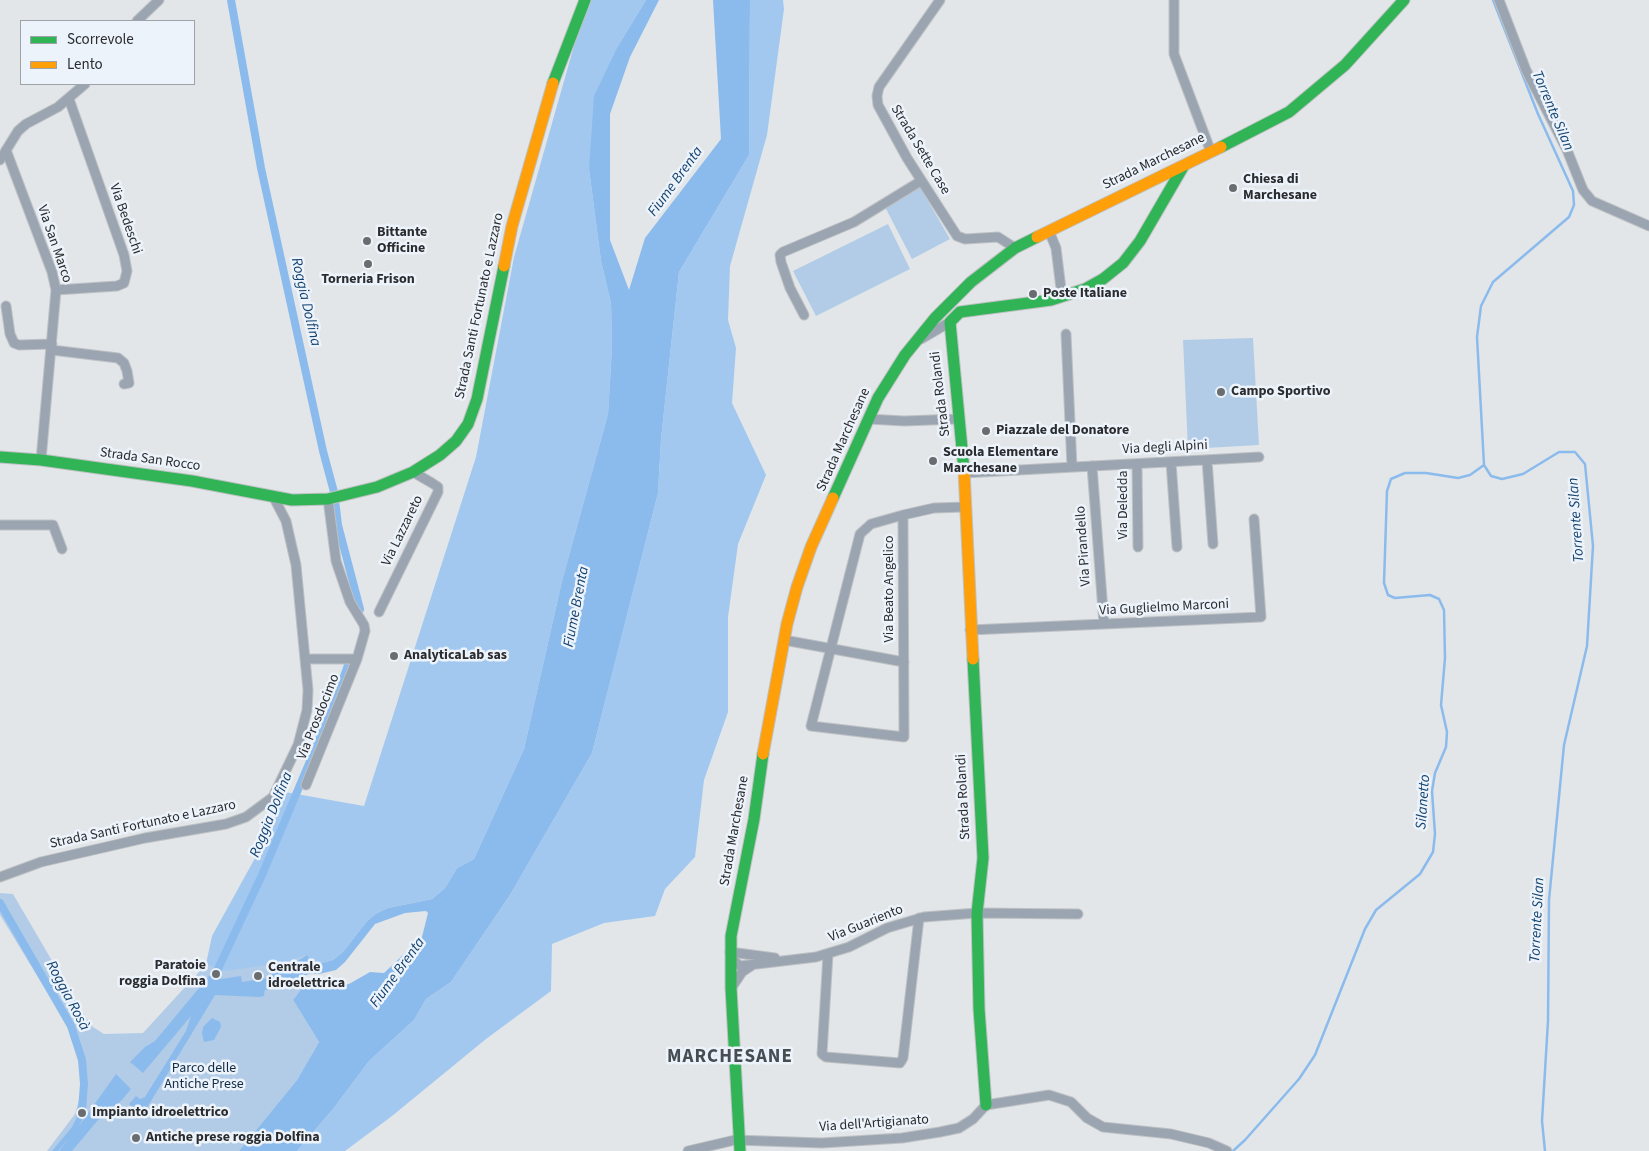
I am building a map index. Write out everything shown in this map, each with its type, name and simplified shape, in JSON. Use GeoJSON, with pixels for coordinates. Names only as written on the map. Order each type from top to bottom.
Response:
{"type":"FeatureCollection","features":[{"type":"Feature","properties":{"kind":"street"},"geometry":{"type":"LineString","coordinates":[[138,20],[159,0]]}},
{"type":"Feature","properties":{"kind":"street","name":"Strada Santi Fortunato e Lazzaro"},"geometry":{"type":"LineString","coordinates":[[273,496],[286,499],[333,497],[377,487],[413,472],[456,441],[471,416],[486,358],[512,226],[555,75],[585,0]]}},
{"type":"Feature","properties":{"kind":"street","name":"Strada Sette Case"},"geometry":{"type":"LineString","coordinates":[[940,0],[879,87],[877,96],[878,106],[921,180],[957,236],[965,238],[998,237],[1015,248]]}},
{"type":"Feature","properties":{"kind":"street"},"geometry":{"type":"LineString","coordinates":[[1174,0],[1174,54],[1211,152]]}},
{"type":"Feature","properties":{"kind":"street","name":"Strada Marchesane"},"geometry":{"type":"LineString","coordinates":[[740,1146],[731,988],[731,936],[754,819],[763,751],[784,640],[797,587],[811,547],[878,398],[935,318],[971,282],[1015,248],[1289,112],[1345,65],[1404,0]]}},
{"type":"Feature","properties":{"kind":"street"},"geometry":{"type":"LineString","coordinates":[[1499,0],[1526,70],[1568,150],[1582,190],[1592,201],[1649,226]]}},
{"type":"Feature","properties":{"kind":"street"},"geometry":{"type":"LineString","coordinates":[[0,160],[12,138],[26,124],[40,118],[69,99],[84,85]]}},
{"type":"Feature","properties":{"kind":"street","name":"Via Bedeschi"},"geometry":{"type":"LineString","coordinates":[[56,290],[117,286],[124,283],[127,271],[124,255],[69,99]]}},
{"type":"Feature","properties":{"kind":"street","name":"Via San Marco"},"geometry":{"type":"LineString","coordinates":[[6,150],[52,272],[56,290],[41,460]]}},
{"type":"Feature","properties":{"kind":"street"},"geometry":{"type":"LineString","coordinates":[[915,344],[950,322],[960,312],[1062,297],[1085,289],[1103,279],[1123,263],[1160,210],[1183,166]]}},
{"type":"Feature","properties":{"kind":"street"},"geometry":{"type":"LineString","coordinates":[[804,315],[790,288],[781,262],[780,256],[783,252],[854,222],[921,180]]}},
{"type":"Feature","properties":{"kind":"street"},"geometry":{"type":"LineString","coordinates":[[1049,231],[1056,248],[1062,297]]}},
{"type":"Feature","properties":{"kind":"street"},"geometry":{"type":"LineString","coordinates":[[6,306],[10,334],[14,343],[118,358],[124,364],[127,371],[129,383],[124,384]]}},
{"type":"Feature","properties":{"kind":"street","name":"Strada Rolandi"},"geometry":{"type":"LineString","coordinates":[[950,322],[949,328],[964,473],[970,630],[983,858],[977,913],[979,1009],[986,1105]]}},
{"type":"Feature","properties":{"kind":"street"},"geometry":{"type":"LineString","coordinates":[[1066,334],[1072,467]]}},
{"type":"Feature","properties":{"kind":"street"},"geometry":{"type":"LineString","coordinates":[[868,419],[904,421],[959,419]]}},
{"type":"Feature","properties":{"kind":"street","name":"Strada San Rocco"},"geometry":{"type":"LineString","coordinates":[[0,457],[41,460],[226,486],[273,496]]}},
{"type":"Feature","properties":{"kind":"street","name":"Via degli Alpini"},"geometry":{"type":"LineString","coordinates":[[964,473],[1259,457]]}},
{"type":"Feature","properties":{"kind":"street","name":"Strada San Rocco"},"geometry":{"type":"LineString","coordinates":[[0,463],[23,460]]}},
{"type":"Feature","properties":{"kind":"street"},"geometry":{"type":"LineString","coordinates":[[1207,460],[1213,544]]}},
{"type":"Feature","properties":{"kind":"street"},"geometry":{"type":"LineString","coordinates":[[1171,462],[1177,547]]}},
{"type":"Feature","properties":{"kind":"street","name":"Via Deledda"},"geometry":{"type":"LineString","coordinates":[[1137,464],[1138,547]]}},
{"type":"Feature","properties":{"kind":"street","name":"Via Pirandello"},"geometry":{"type":"LineString","coordinates":[[1092,466],[1104,624]]}},
{"type":"Feature","properties":{"kind":"street","name":"Via Lazzareto"},"geometry":{"type":"LineString","coordinates":[[378,612],[438,492],[438,487],[413,472]]}},
{"type":"Feature","properties":{"kind":"street","name":"Strada Santi Fortunato e Lazzaro"},"geometry":{"type":"LineString","coordinates":[[273,496],[286,521]]}},
{"type":"Feature","properties":{"kind":"street","name":"Via Prosdocimo"},"geometry":{"type":"LineString","coordinates":[[306,785],[357,659],[365,631],[364,625],[350,602],[336,561],[333,497]]}},
{"type":"Feature","properties":{"kind":"street","name":"Strada Santi Fortunato e Lazzaro"},"geometry":{"type":"LineString","coordinates":[[0,877],[41,862],[136,840],[226,824],[246,817],[273,797],[298,745],[307,710],[306,659],[300,589],[286,521],[286,499]]}},
{"type":"Feature","properties":{"kind":"street"},"geometry":{"type":"LineString","coordinates":[[904,662],[904,737],[811,726],[860,534],[871,524],[903,515],[934,508],[965,507]]}},
{"type":"Feature","properties":{"kind":"street","name":"Via Beato Angelico"},"geometry":{"type":"LineString","coordinates":[[784,640],[904,662],[903,515]]}},
{"type":"Feature","properties":{"kind":"street","name":"Via Guglielmo Marconi"},"geometry":{"type":"LineString","coordinates":[[970,630],[1261,617],[1254,519]]}},
{"type":"Feature","properties":{"kind":"street"},"geometry":{"type":"LineString","coordinates":[[0,525],[53,525],[62,549]]}},
{"type":"Feature","properties":{"kind":"street","name":"Via Prosdocimo"},"geometry":{"type":"LineString","coordinates":[[306,659],[357,659]]}},
{"type":"Feature","properties":{"kind":"street"},"geometry":{"type":"LineString","coordinates":[[977,913],[1078,914]]}},
{"type":"Feature","properties":{"kind":"street","name":"Via Guariento"},"geometry":{"type":"LineString","coordinates":[[730,955],[740,966],[795,960],[828,954],[849,947],[887,928],[919,918],[977,913]]}},
{"type":"Feature","properties":{"kind":"street"},"geometry":{"type":"LineString","coordinates":[[828,954],[822,1054],[826,1057],[900,1063],[903,1058],[919,918]]}},
{"type":"Feature","properties":{"kind":"street","name":"Via Guariento"},"geometry":{"type":"LineString","coordinates":[[730,955],[795,960]]}},
{"type":"Feature","properties":{"kind":"street"},"geometry":{"type":"LineString","coordinates":[[731,988],[742,972],[754,964]]}},
{"type":"Feature","properties":{"kind":"street"},"geometry":{"type":"LineString","coordinates":[[986,1105],[1049,1095],[1071,1102],[1087,1118],[1103,1127],[1170,1134],[1209,1143],[1227,1151]]}},
{"type":"Feature","properties":{"kind":"street","name":"Via dell'Artigianato"},"geometry":{"type":"LineString","coordinates":[[688,1151],[720,1142],[740,1146],[902,1138],[959,1128],[973,1119],[986,1105]]}},
{"type":"Feature","properties":{"kind":"green space"},"geometry":{"type":"Polygon","coordinates":[[[920,187],[950,239],[912,259],[885,207],[920,187]]]}},
{"type":"Feature","properties":{"kind":"green space"},"geometry":{"type":"Polygon","coordinates":[[[888,224],[910,269],[816,316],[793,271],[888,224]]]}},
{"type":"Feature","properties":{"kind":"green space","name":"Campo Sportivo"},"geometry":{"type":"Polygon","coordinates":[[[1253,338],[1259,445],[1188,449],[1183,340],[1253,338]]]}},
{"type":"Feature","properties":{"kind":"green space","name":"Parco delle Antiche Prese"},"geometry":{"type":"Polygon","coordinates":[[[0,893],[13,894],[82,1012],[93,1027],[104,1034],[143,1033],[208,962],[307,955],[311,962],[305,973],[302,988],[293,1000],[319,1042],[297,1080],[239,1151],[47,1151],[75,1114],[81,1093],[80,1064],[69,1028],[0,915],[0,893]]]}},
{"type":"Feature","properties":{"kind":"shaded area"},"geometry":{"type":"Polygon","coordinates":[[[587,0],[646,0],[618,46],[589,169],[601,261],[611,303],[612,347],[608,414],[562,581],[524,749],[474,859],[457,868],[445,888],[432,899],[388,908],[377,913],[367,921],[343,952],[333,960],[321,963],[311,962],[306,955],[283,963],[225,971],[206,964],[212,936],[270,831],[285,792],[364,806],[476,457],[514,257],[587,0]]]}},
{"type":"Feature","properties":{"kind":"shaded area"},"geometry":{"type":"Polygon","coordinates":[[[750,0],[783,0],[784,9],[767,135],[730,266],[728,320],[736,348],[732,403],[766,475],[738,544],[728,617],[728,712],[704,780],[695,857],[665,889],[655,916],[604,923],[552,944],[551,991],[486,1039],[392,1116],[345,1151],[297,1151],[333,1109],[369,1061],[414,1020],[426,999],[451,982],[510,895],[592,753],[658,493],[661,439],[679,272],[749,155],[750,0]]]}},
{"type":"Feature","properties":{"kind":"water","name":"Fiume Brenta"},"geometry":{"type":"Polygon","coordinates":[[[646,0],[659,0],[630,57],[610,114],[610,240],[629,290],[645,238],[721,139],[713,0],[750,0],[749,155],[679,272],[661,439],[658,493],[592,753],[510,895],[451,982],[426,999],[414,1020],[369,1061],[333,1109],[297,1151],[239,1151],[297,1080],[319,1042],[293,1000],[302,988],[349,984],[370,972],[384,973],[422,937],[428,913],[426,911],[405,913],[375,924],[345,962],[336,970],[319,974],[305,973],[310,963],[293,971],[288,980],[274,982],[271,970],[288,967],[307,955],[311,962],[321,963],[333,960],[343,952],[367,921],[377,913],[388,908],[432,899],[445,888],[457,868],[474,859],[524,749],[562,581],[608,414],[612,347],[611,303],[601,261],[589,169],[594,96],[618,46],[646,0]]]}},
{"type":"Feature","properties":{"kind":"water"},"geometry":{"type":"Polygon","coordinates":[[[212,975],[221,979],[241,976],[242,982],[267,978],[268,983],[265,987],[264,996],[260,997],[215,995],[142,1116],[129,1104],[136,1096],[140,1099],[145,1097],[186,1031],[191,1016],[143,1073],[130,1062],[145,1047],[155,1041],[209,976],[212,975]]]}},
{"type":"Feature","properties":{"kind":"water"},"geometry":{"type":"Polygon","coordinates":[[[212,1018],[220,1022],[221,1027],[214,1040],[204,1042],[203,1027],[212,1018]]]}},
{"type":"Feature","properties":{"kind":"water"},"geometry":{"type":"Polygon","coordinates":[[[116,1074],[131,1089],[122,1100],[98,1120],[72,1151],[59,1151],[68,1139],[58,1151],[52,1151],[72,1127],[78,1115],[83,1118],[79,1126],[116,1074]]]}},
{"type":"Feature","properties":{"kind":"waterway","name":"Roggia Dolfina"},"geometry":{"type":"LineString","coordinates":[[231,0],[261,168],[323,451],[334,492],[338,525],[360,609]]}},
{"type":"Feature","properties":{"kind":"waterway","name":"Torrente Silan"},"geometry":{"type":"LineString","coordinates":[[1493,0],[1538,114],[1573,191],[1574,205],[1569,217],[1493,282],[1481,306],[1477,337],[1484,465],[1491,476],[1502,479],[1523,474],[1559,452],[1575,452],[1585,464],[1593,546],[1587,646],[1564,745],[1549,900],[1548,1021],[1542,1121],[1545,1151]]}},
{"type":"Feature","properties":{"kind":"waterway","name":"Silanetto"},"geometry":{"type":"LineString","coordinates":[[1233,1151],[1299,1079],[1315,1055],[1365,929],[1376,910],[1420,874],[1433,852],[1435,834],[1432,791],[1435,773],[1446,747],[1447,732],[1441,705],[1445,658],[1444,610],[1439,599],[1430,595],[1395,598],[1388,595],[1384,583],[1387,491],[1391,479],[1405,473],[1426,473],[1458,478],[1470,475],[1484,465]]}},
{"type":"Feature","properties":{"kind":"waterway","name":"Roggia Dolfina"},"geometry":{"type":"LineString","coordinates":[[216,973],[262,875],[335,702],[348,665]]}},
{"type":"Feature","properties":{"kind":"waterway","name":"Roggia Rosà"},"geometry":{"type":"LineString","coordinates":[[0,903],[71,1026],[82,1060],[84,1084],[82,1109]]}},
{"type":"Feature","properties":{"kind":"waterway"},"geometry":{"type":"LineString","coordinates":[[256,986],[267,986],[316,967]]}},
{"type":"Feature","properties":{"kind":"traffic: fast"},"geometry":{"type":"LineString","coordinates":[[553,83],[585,0]]}},
{"type":"Feature","properties":{"kind":"traffic: fast"},"geometry":{"type":"LineString","coordinates":[[1221,147],[1289,112],[1345,65],[1404,0]]}},
{"type":"Feature","properties":{"kind":"traffic: fast"},"geometry":{"type":"LineString","coordinates":[[964,470],[950,322],[960,312],[1051,300],[1085,289],[1103,279],[1123,263],[1140,241],[1183,167]]}},
{"type":"Feature","properties":{"kind":"traffic: fast"},"geometry":{"type":"LineString","coordinates":[[833,498],[878,398],[905,355],[935,318],[971,282],[1015,248],[1037,237]]}},
{"type":"Feature","properties":{"kind":"traffic: fast"},"geometry":{"type":"LineString","coordinates":[[0,457],[41,460],[192,481],[292,500],[328,499],[377,487],[413,472],[440,455],[456,441],[468,424],[477,399],[504,266]]}},
{"type":"Feature","properties":{"kind":"traffic: fast"},"geometry":{"type":"LineString","coordinates":[[973,659],[983,858],[977,913],[979,1009],[986,1105]]}},
{"type":"Feature","properties":{"kind":"traffic: fast"},"geometry":{"type":"LineString","coordinates":[[740,1151],[731,988],[731,936],[754,819],[763,754]]}},
{"type":"Feature","properties":{"kind":"traffic: slow"},"geometry":{"type":"LineString","coordinates":[[504,266],[512,226],[553,83]]}},
{"type":"Feature","properties":{"kind":"traffic: slow"},"geometry":{"type":"LineString","coordinates":[[1037,237],[1221,147]]}},
{"type":"Feature","properties":{"kind":"traffic: slow"},"geometry":{"type":"LineString","coordinates":[[964,470],[973,659]]}},
{"type":"Feature","properties":{"kind":"traffic: slow"},"geometry":{"type":"LineString","coordinates":[[763,754],[787,624],[797,587],[811,547],[833,498]]}},
{"type":"Feature","properties":{"kind":"place","name":"Chiesa di Marchesane"},"geometry":{"type":"Point","coordinates":[1233,188]}},
{"type":"Feature","properties":{"kind":"place","name":"Bittante Officine"},"geometry":{"type":"Point","coordinates":[367,241]}},
{"type":"Feature","properties":{"kind":"place","name":"Torneria Frison"},"geometry":{"type":"Point","coordinates":[368,264]}},
{"type":"Feature","properties":{"kind":"place","name":"Poste Italiane"},"geometry":{"type":"Point","coordinates":[1033,294]}},
{"type":"Feature","properties":{"kind":"place","name":"Campo Sportivo"},"geometry":{"type":"Point","coordinates":[1221,392]}},
{"type":"Feature","properties":{"kind":"place","name":"Piazzale del Donatore"},"geometry":{"type":"Point","coordinates":[986,431]}},
{"type":"Feature","properties":{"kind":"place","name":"Scuola Elementare Marchesane"},"geometry":{"type":"Point","coordinates":[933,461]}},
{"type":"Feature","properties":{"kind":"place","name":"AnalyticaLab sas"},"geometry":{"type":"Point","coordinates":[394,656]}},
{"type":"Feature","properties":{"kind":"place","name":"Paratoie roggia Dolfina"},"geometry":{"type":"Point","coordinates":[216,974]}},
{"type":"Feature","properties":{"kind":"place","name":"Centrale idroelettrica"},"geometry":{"type":"Point","coordinates":[258,976]}},
{"type":"Feature","properties":{"kind":"place","name":"Impianto idroelettrico"},"geometry":{"type":"Point","coordinates":[82,1113]}},
{"type":"Feature","properties":{"kind":"place","name":"Antiche prese roggia Dolfina"},"geometry":{"type":"Point","coordinates":[136,1138]}},
{"type":"Feature","properties":{"kind":"district","name":"MARCHESANE"},"geometry":{"type":"Point","coordinates":[730,1058]}}]}
